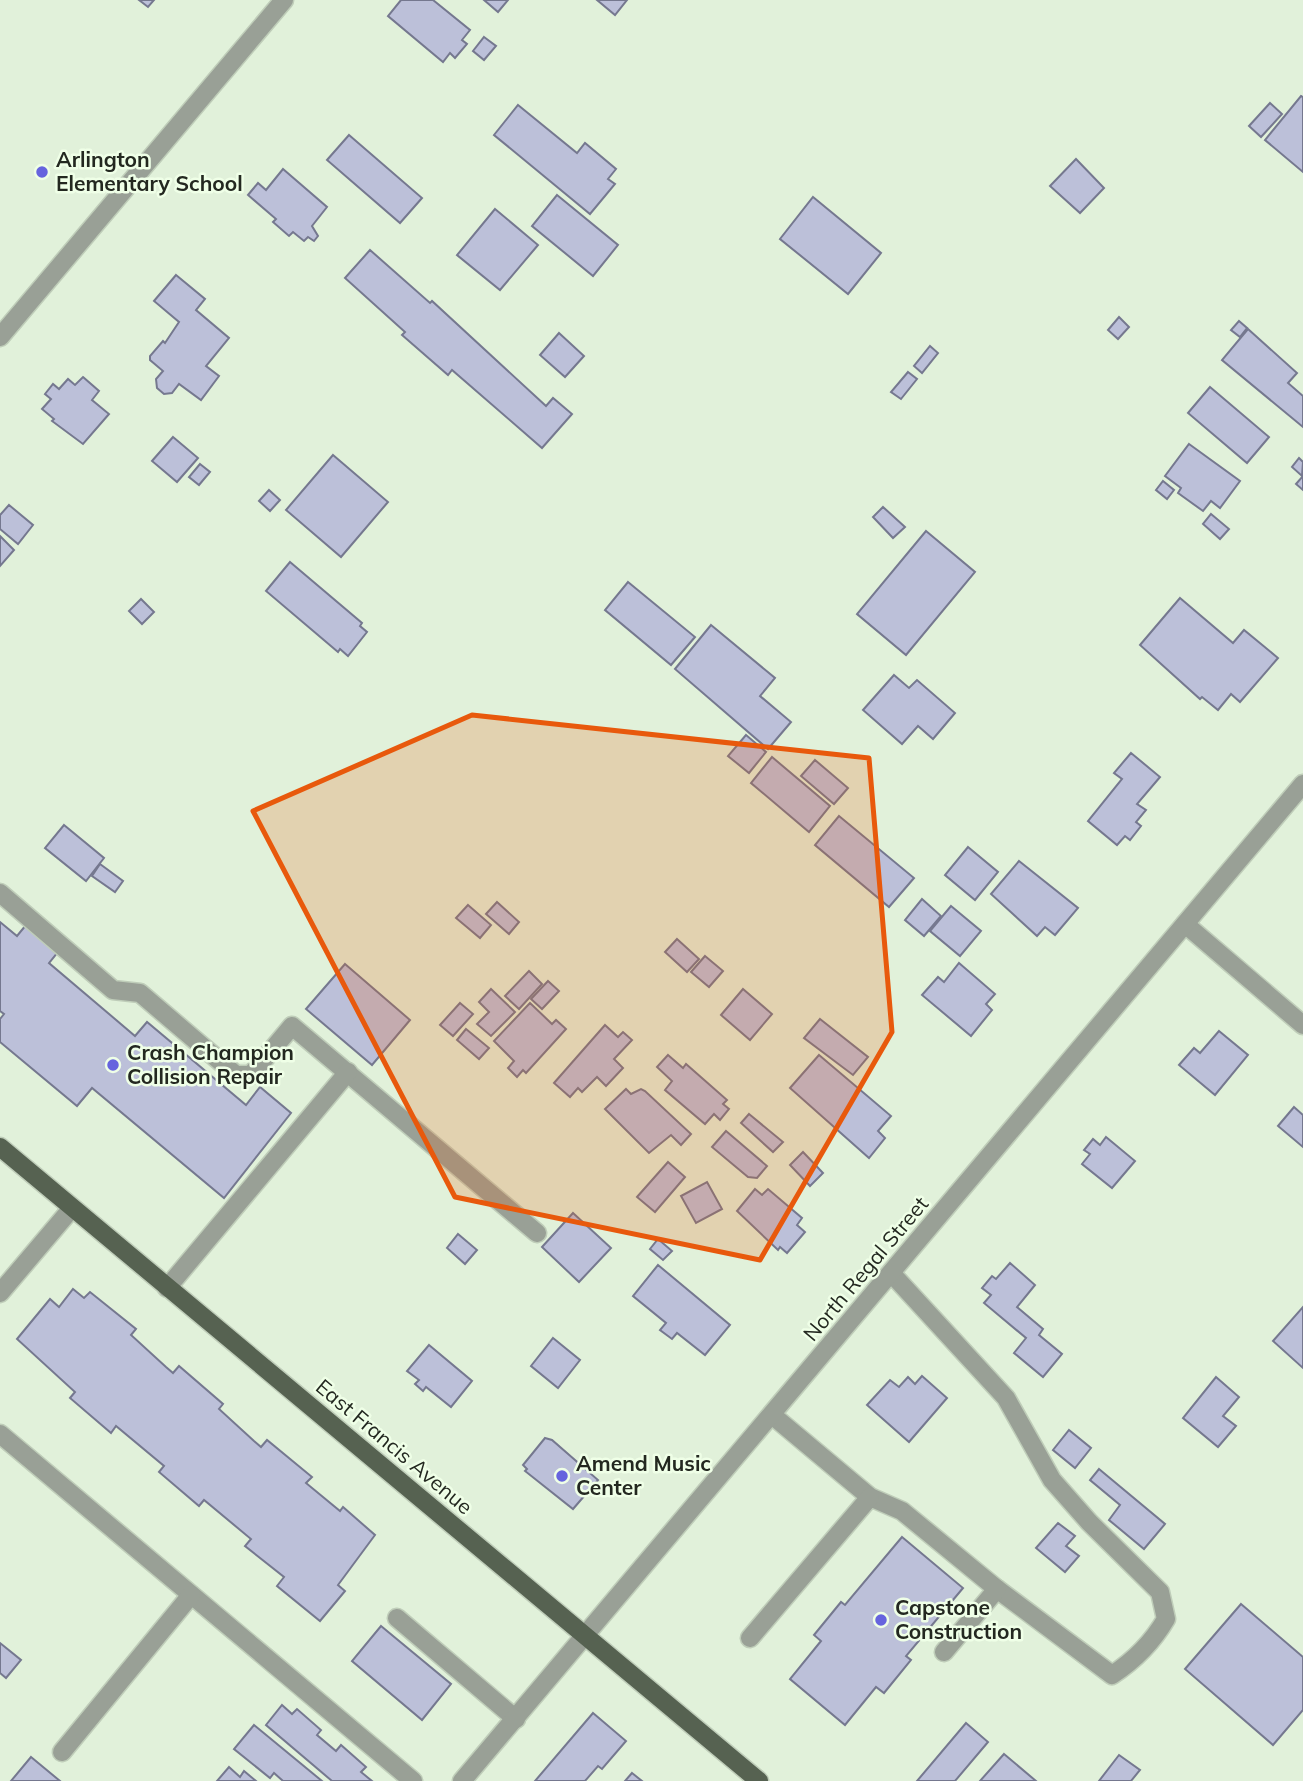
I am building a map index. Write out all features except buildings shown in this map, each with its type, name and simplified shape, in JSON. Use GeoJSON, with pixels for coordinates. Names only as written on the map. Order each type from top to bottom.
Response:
{"type":"FeatureCollection","features":[{"type":"Feature","properties":{"kind":"main road","name":"East Francis Avenue"},"geometry":{"type":"LineString","coordinates":[[0,1147],[759,1781]]}},
{"type":"Feature","properties":{"kind":"street"},"geometry":{"type":"LineString","coordinates":[[0,337],[284,0]]}},
{"type":"Feature","properties":{"kind":"street","name":"North Regal Street"},"geometry":{"type":"LineString","coordinates":[[462,1781],[587,1637],[1303,785]]}},
{"type":"Feature","properties":{"kind":"street"},"geometry":{"type":"LineString","coordinates":[[0,893],[113,990],[140,993],[236,1075],[251,1075],[292,1026],[537,1233]]}},
{"type":"Feature","properties":{"kind":"street"},"geometry":{"type":"LineString","coordinates":[[1185,924],[1303,1025]]}},
{"type":"Feature","properties":{"kind":"street"},"geometry":{"type":"LineString","coordinates":[[167,1288],[348,1072]]}},
{"type":"Feature","properties":{"kind":"street"},"geometry":{"type":"LineString","coordinates":[[0,1293],[72,1208]]}},
{"type":"Feature","properties":{"kind":"street"},"geometry":{"type":"LineString","coordinates":[[772,1415],[870,1497],[902,1511],[997,1588],[1112,1675],[1130,1664],[1155,1638],[1166,1619],[1160,1592],[1089,1522],[1052,1480],[1006,1398],[892,1274]]}},
{"type":"Feature","properties":{"kind":"street"},"geometry":{"type":"LineString","coordinates":[[0,1434],[413,1781]]}},
{"type":"Feature","properties":{"kind":"street"},"geometry":{"type":"LineString","coordinates":[[750,1638],[870,1497]]}},
{"type":"Feature","properties":{"kind":"street"},"geometry":{"type":"LineString","coordinates":[[944,1652],[997,1588]]}},
{"type":"Feature","properties":{"kind":"street"},"geometry":{"type":"LineString","coordinates":[[62,1752],[191,1595]]}},
{"type":"Feature","properties":{"kind":"street"},"geometry":{"type":"LineString","coordinates":[[397,1618],[516,1718]]}},
{"type":"Feature","properties":{"kind":"highlighted area"},"geometry":{"type":"Polygon","coordinates":[[[472,715],[869,758],[892,1032],[760,1260],[455,1197],[253,811],[472,715]]]}},
{"type":"Feature","properties":{"kind":"place","name":"Arlington Elementary School"},"geometry":{"type":"Point","coordinates":[42,172]}},
{"type":"Feature","properties":{"kind":"place","name":"Crash Champion Collision Repair"},"geometry":{"type":"Point","coordinates":[113,1065]}},
{"type":"Feature","properties":{"kind":"place","name":"Amend Music Center"},"geometry":{"type":"Point","coordinates":[562,1476]}},
{"type":"Feature","properties":{"kind":"place","name":"Capstone Construction"},"geometry":{"type":"Point","coordinates":[881,1620]}}]}
